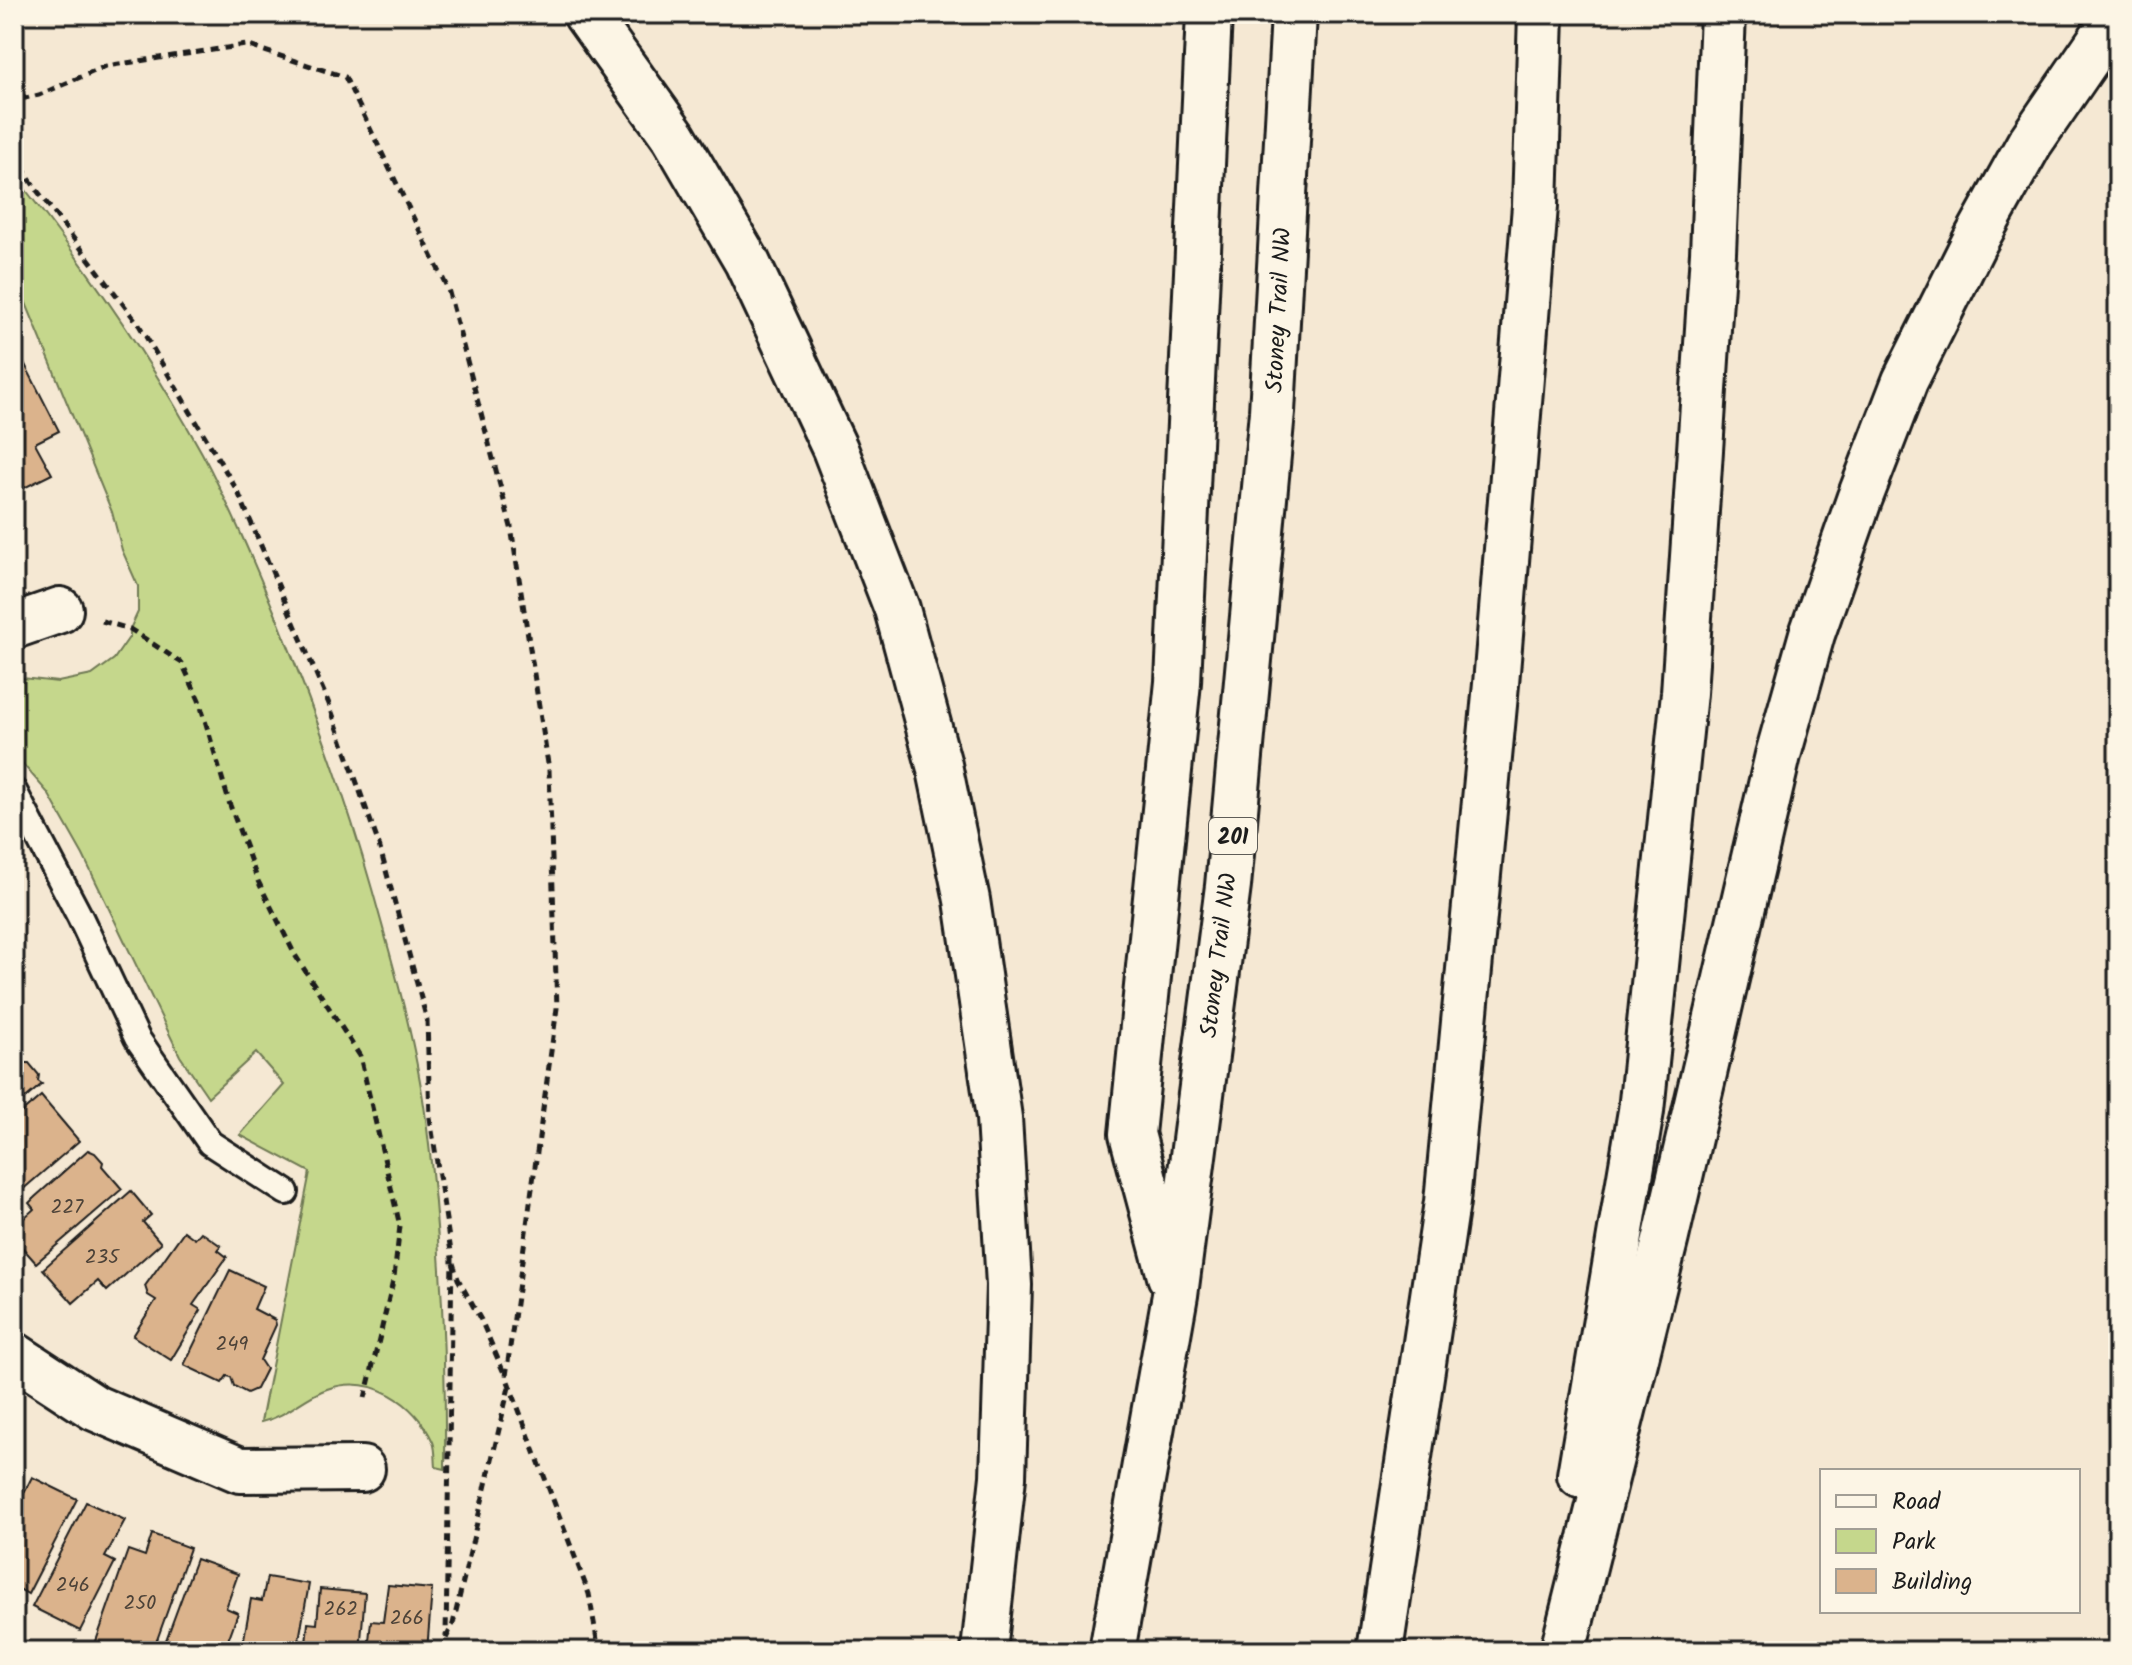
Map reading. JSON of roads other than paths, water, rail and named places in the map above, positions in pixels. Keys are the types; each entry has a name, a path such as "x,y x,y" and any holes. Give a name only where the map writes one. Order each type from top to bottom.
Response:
{"main road":[{"path":"586,14 681,150 747,262 835,449 897,609 939,765 967,900 999,1118 1009,1285 1003,1477 984,1651"},
{"path":"1175,1295 1132,1134 1178,682 1209,14"},
{"name":"Stoney Trail NW","path":"1112,1651 1175,1295 1229,870 1272,412 1294,14"},
{"path":"1380,1651 1447,1202 1496,684 1535,206 1541,14"},
{"path":"1551,1651 1641,1111 1684,693 1713,253 1723,14"},
{"path":"1563,1651 1666,1237 1774,770 1812,634 1905,381 1974,243 2029,144 2118,14"},
{"path":"14,626 60,610"},
{"path":"14,1355 95,1408 240,1470 362,1469"}],"lane":[{"path":"14,791 80,917 137,1038 210,1143 286,1192"}]}
